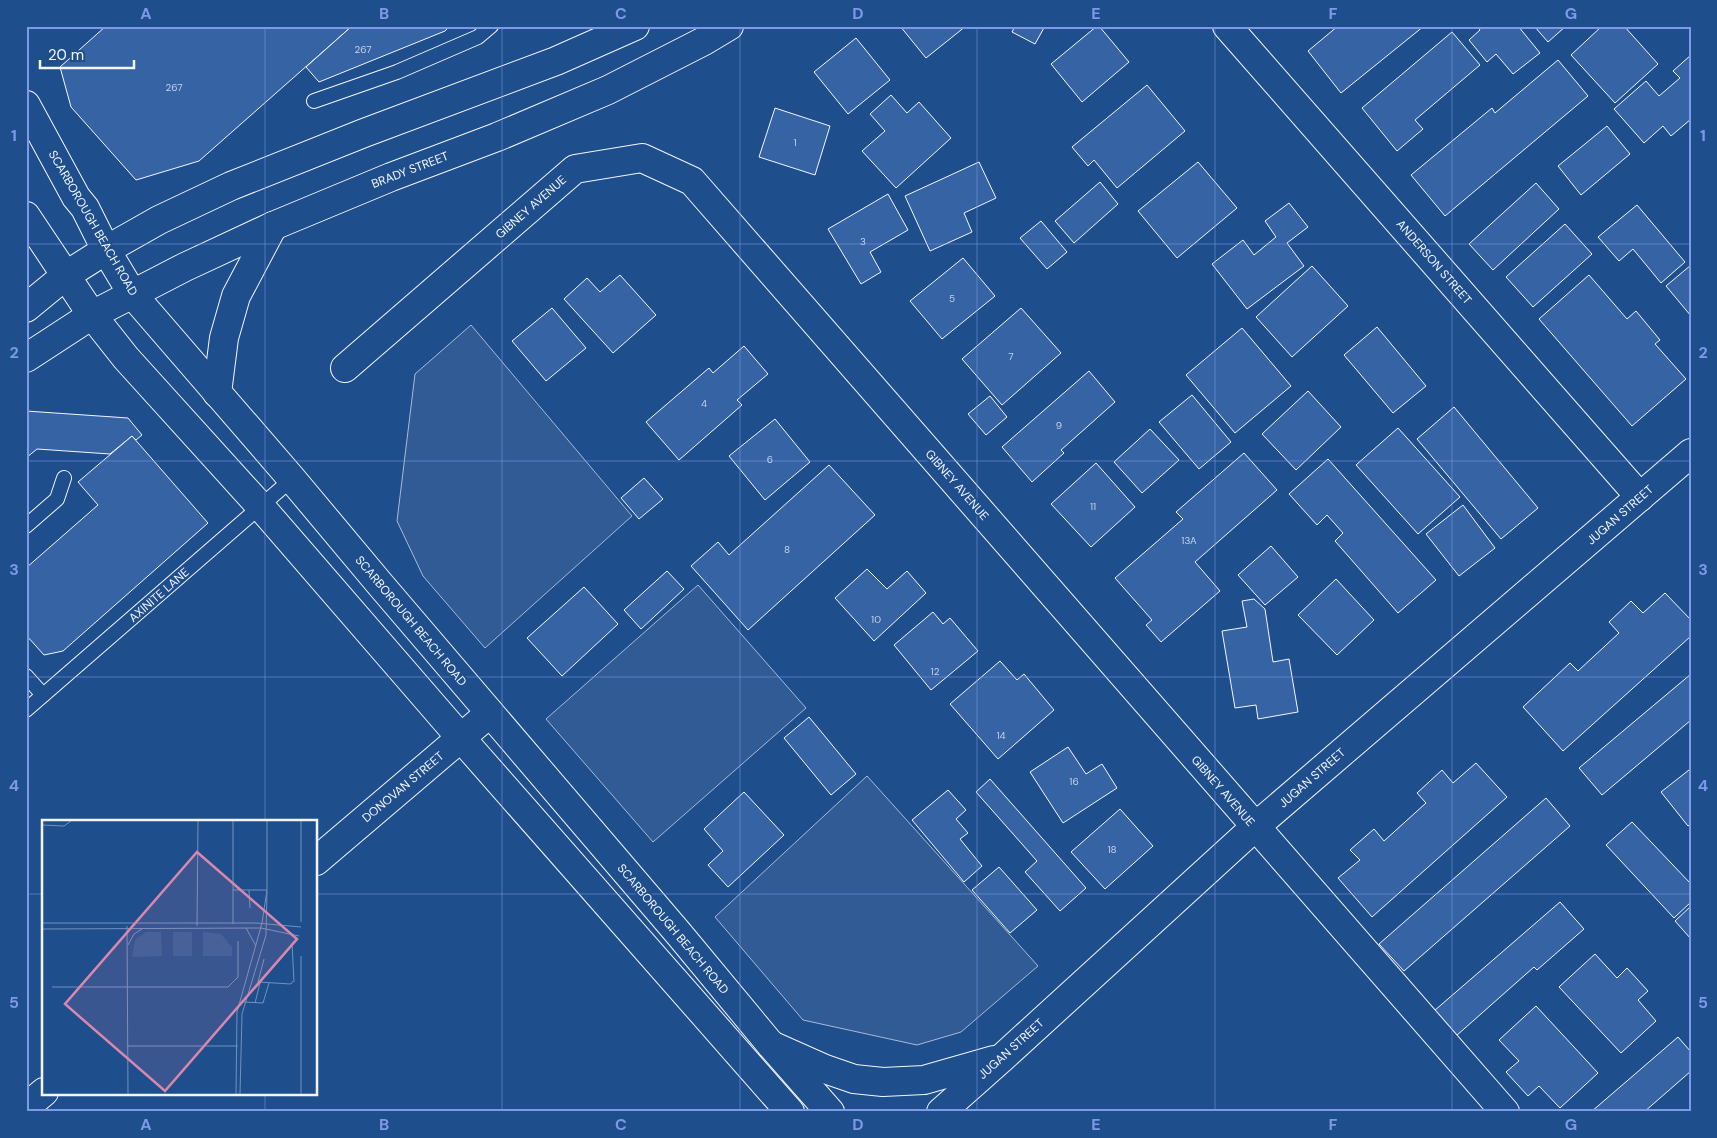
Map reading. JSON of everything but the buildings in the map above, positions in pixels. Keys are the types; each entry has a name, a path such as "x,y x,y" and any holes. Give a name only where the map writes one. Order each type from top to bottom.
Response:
{"main road":[{"path":"26,308 65,276 106,250 158,220 231,186 364,132 556,61 635,26"},
{"name":"BRADY STREET","path":"26,358 92,315 185,267 273,226 391,176 497,137 608,90 704,41 729,26"},
{"name":"ANDERSON STREET","path":"1227,26 1640,497"},
{"name":"SCARBOROUGH BEACH ROAD","path":"26,105 76,197 85,208 106,250 133,295 830,1112"},
{"name":"GIBNEY AVENUE","path":"345,368 576,169 642,158 692,181 1505,1112"},
{"path":"26,216 92,315 131,364 261,507 790,1112"},
{"path":"217,393 224,338 236,296 273,226"},
{"name":"JUGAN STREET","path":"941,1112 1255,827 1691,453"},
{"name":"DONOVAN STREET","path":"318,859 490,713"},
{"path":"771,1045 825,1069 854,1079 883,1082 924,1080 1003,1057"},
{"path":"26,1107 42,1094"}],"lane":[{"path":"314,100 397,72 478,37 491,26"},
{"path":"26,526 57,498 64,478"},
{"name":"AXINITE LANE","path":"26,710 292,480"},
{"path":"26,676 44,695"}],"shaded area":[{"path":"471,325 632,516 485,648 423,576 397,521 415,374"},
{"path":"698,585 806,708 653,842 546,719"},
{"path":"867,776 1038,966 961,1032 917,1045 803,1020 715,917"}]}
